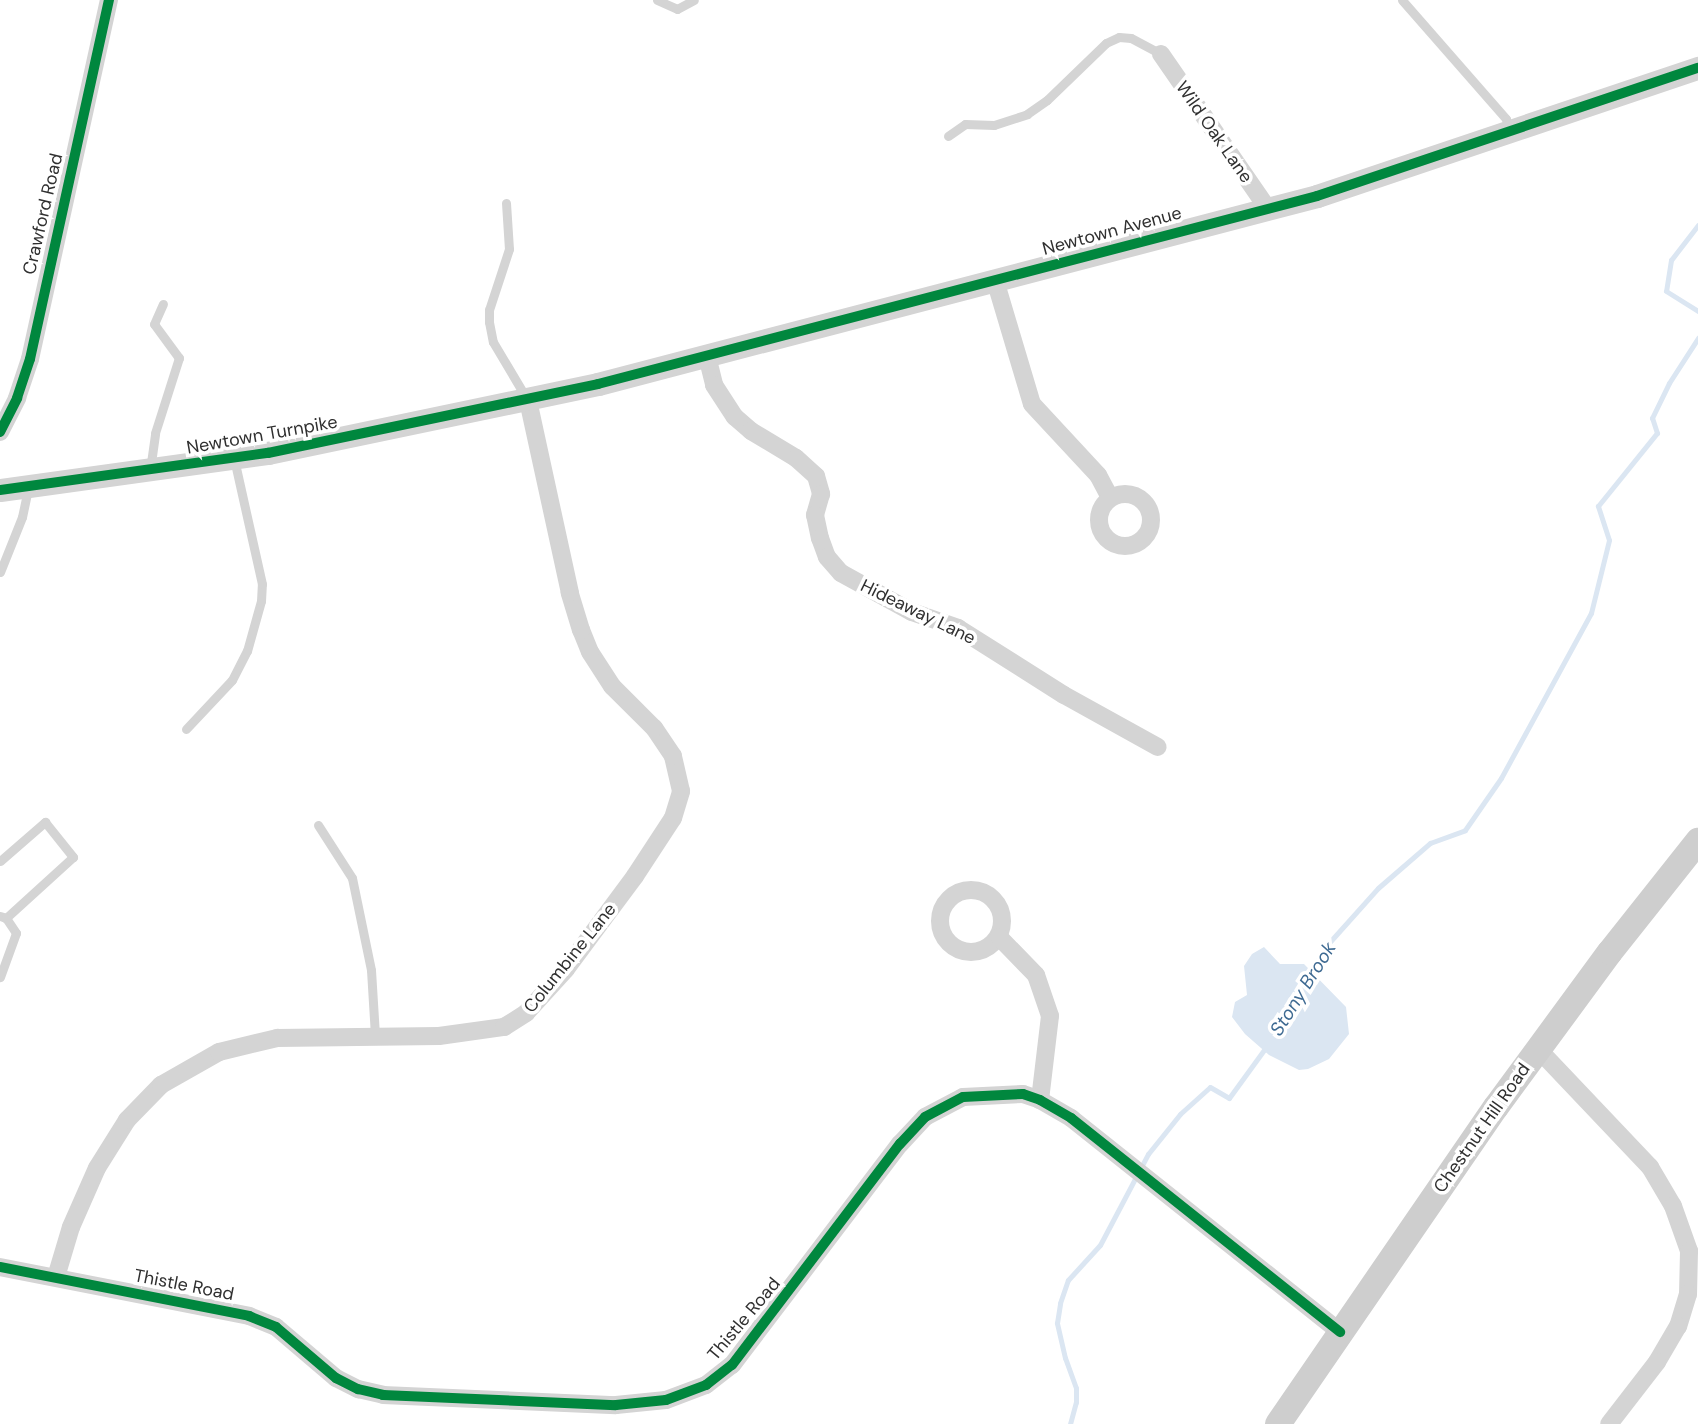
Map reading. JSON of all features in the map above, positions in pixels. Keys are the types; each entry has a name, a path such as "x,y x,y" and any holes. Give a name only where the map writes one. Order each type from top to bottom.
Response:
{"main road":[{"name":"Chestnut Hill Road","path":"1278,1424 1538,1049 1698,841"}],"street":[{"name":"Crawford Road","path":"0,432 17,398 30,359 109,0"},
{"name":"Wild Oak Lane","path":"1161,54 1268,209"},
{"name":"Newtown Avenue","path":"528,401 1364,182 1698,68"},
{"path":"995,280 1032,404 1098,475 1110,498"},
{"name":"Hideaway Lane","path":"707,356 714,385 735,417 751,431 796,458 816,476 821,494 816,515 820,538 827,557 841,573 912,612 958,628 1064,695 1158,747"},
{"name":"Newtown Turnpike","path":"0,490 234,459 528,401"},
{"name":"Columbine Lane","path":"56,1277 71,1227 97,1168 127,1120 161,1085 219,1052 277,1038 468,1035 490,1032 518,1020 566,969 635,876 678,805 680,779 666,742 612,686 590,652 581,630 570,593 528,401"},
{"path":"999,937 1036,975 1050,1016 1040,1100"},
{"path":"1538,1049 1650,1167 1673,1206 1689,1251 1688,1293 1678,1326 1657,1362 1609,1424"},
{"name":"Thistle Road","path":"0,1267 249,1316 276,1327 336,1378 358,1389 383,1395 616,1405 666,1400 706,1385 732,1365 900,1144 925,1117 950,1103 977,1094 1023,1094 1040,1100 1070,1118 1340,1332"}],"lane":[{"path":"657,0 677,9 694,0"},
{"path":"1402,0 1506,119 1511,131"},
{"path":"948,136 965,124 994,125 1027,114 1047,100 1106,43 1119,37 1131,38 1161,54"},
{"path":"506,203 509,249 489,310 489,323 493,342 528,401"},
{"path":"150,471 155,433 179,358 154,324 163,304"},
{"path":"186,729 232,680 247,651 261,601 262,584 234,459"},
{"path":"0,572 22,517 29,486"},
{"path":"0,861 44,822 73,857 3,917 16,933 0,978"},
{"path":"318,825 352,878 371,970 375,1036"}],"water":[{"path":"1264,947 1280,964 1304,964 1346,1007 1349,1034 1329,1059 1308,1069 1299,1070 1269,1055 1245,1034 1232,1017 1235,1002 1247,995 1244,966 1252,954"}],"waterway":[{"name":"Stony Brook","path":"1698,225 1671,260 1666,291 1698,311"},
{"name":"Stony Brook","path":"1308,975 1327,945 1378,888 1430,843 1465,830 1501,778 1591,613 1609,540 1598,506 1657,433 1652,418 1669,383 1698,338"},
{"name":"Stony Brook","path":"1070,1424 1076,1402 1076,1388 1065,1358 1057,1323 1068,1280 1100,1245 1148,1154 1180,1114 1210,1087 1229,1098 1266,1047"}],"cycle path":[{"path":"0,432 17,398 30,359 109,0"},
{"path":"0,490 268,453 598,384 1317,196 1698,68"},
{"path":"0,1267 249,1316 276,1327 336,1378 358,1389 383,1395 616,1405 666,1400 706,1385 732,1365 900,1144 925,1117 963,1097 1023,1094 1040,1100 1071,1118 1340,1332"}]}
